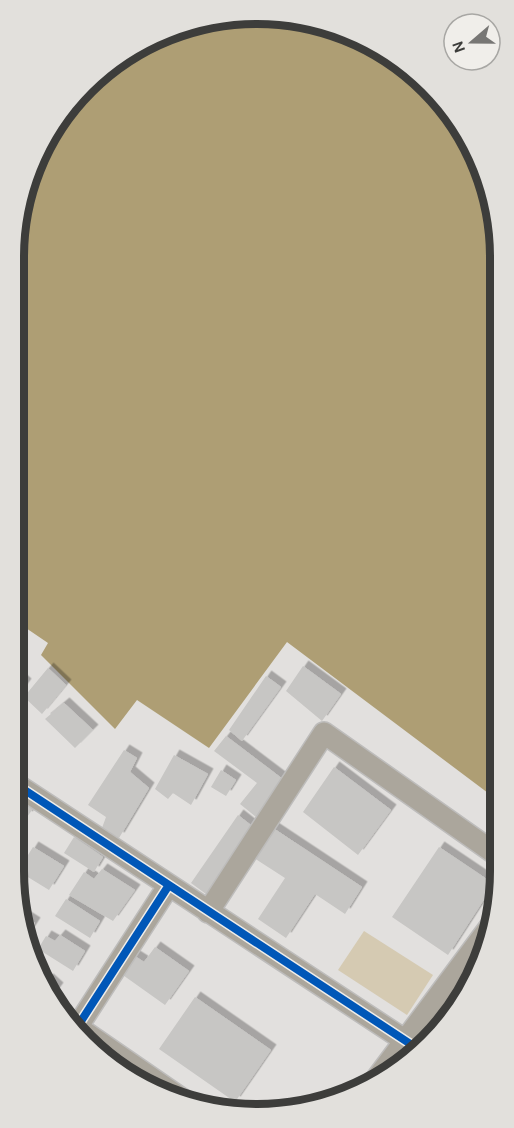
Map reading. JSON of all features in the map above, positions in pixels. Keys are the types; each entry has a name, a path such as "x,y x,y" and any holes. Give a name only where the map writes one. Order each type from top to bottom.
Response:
{"street":[{"path":"208,912 324,733 490,850"},
{"path":"24,790 411,1045 479,942"},
{"path":"80,1023 169,885"},
{"path":"108,1050 149,1078"}],"shaded area":[{"path":"242,24 272,24 302,28 332,36 374,55 411,82 442,115 466,154 478,182 486,212 490,242 490,794 287,642 209,748 137,700 115,729 41,655 48,643 24,627 24,242 28,212 36,182 55,140 82,103 115,72 154,48 182,36 212,28"},
{"path":"364,931 433,975 407,1015 338,970"}],"building":[{"path":"303,666 341,694 322,721 286,691"},
{"path":"48,668 66,685 42,714 24,697"},
{"path":"266,676 281,687 242,741 229,730"},
{"path":"64,703 93,730 75,748 45,719"},
{"path":"226,736 284,780 256,817 240,804 257,783 214,751"},
{"path":"124,750 137,758 130,772 149,788 119,838 102,828 106,817 88,805"},
{"path":"174,755 208,774 191,805 173,793 168,799 155,789"},
{"path":"334,767 391,810 358,855 303,812"},
{"path":"221,770 236,780 226,796 211,787"},
{"path":"24,799 35,806 27,817 24,815"},
{"path":"238,815 252,826 206,894 191,883"},
{"path":"273,828 362,887 345,914 315,894 286,938 258,919 285,878 254,858"},
{"path":"74,837 103,857 94,872 64,853"},
{"path":"33,847 64,866 49,890 24,875 24,861"},
{"path":"439,847 490,881 489,891 448,955 392,917"},
{"path":"102,869 135,890 113,921 69,895 84,872 94,879"},
{"path":"66,899 100,921 90,938 55,916"},
{"path":"29,919 35,923 31,929"},
{"path":"60,935 85,951 73,971 38,949 46,936 55,941"},
{"path":"155,947 189,971 165,1005 120,973 133,955 144,962"},
{"path":"195,997 271,1050 235,1102 159,1049"}],"cycle path":[{"path":"24,790 412,1045"},
{"path":"80,1023 169,885"}]}
